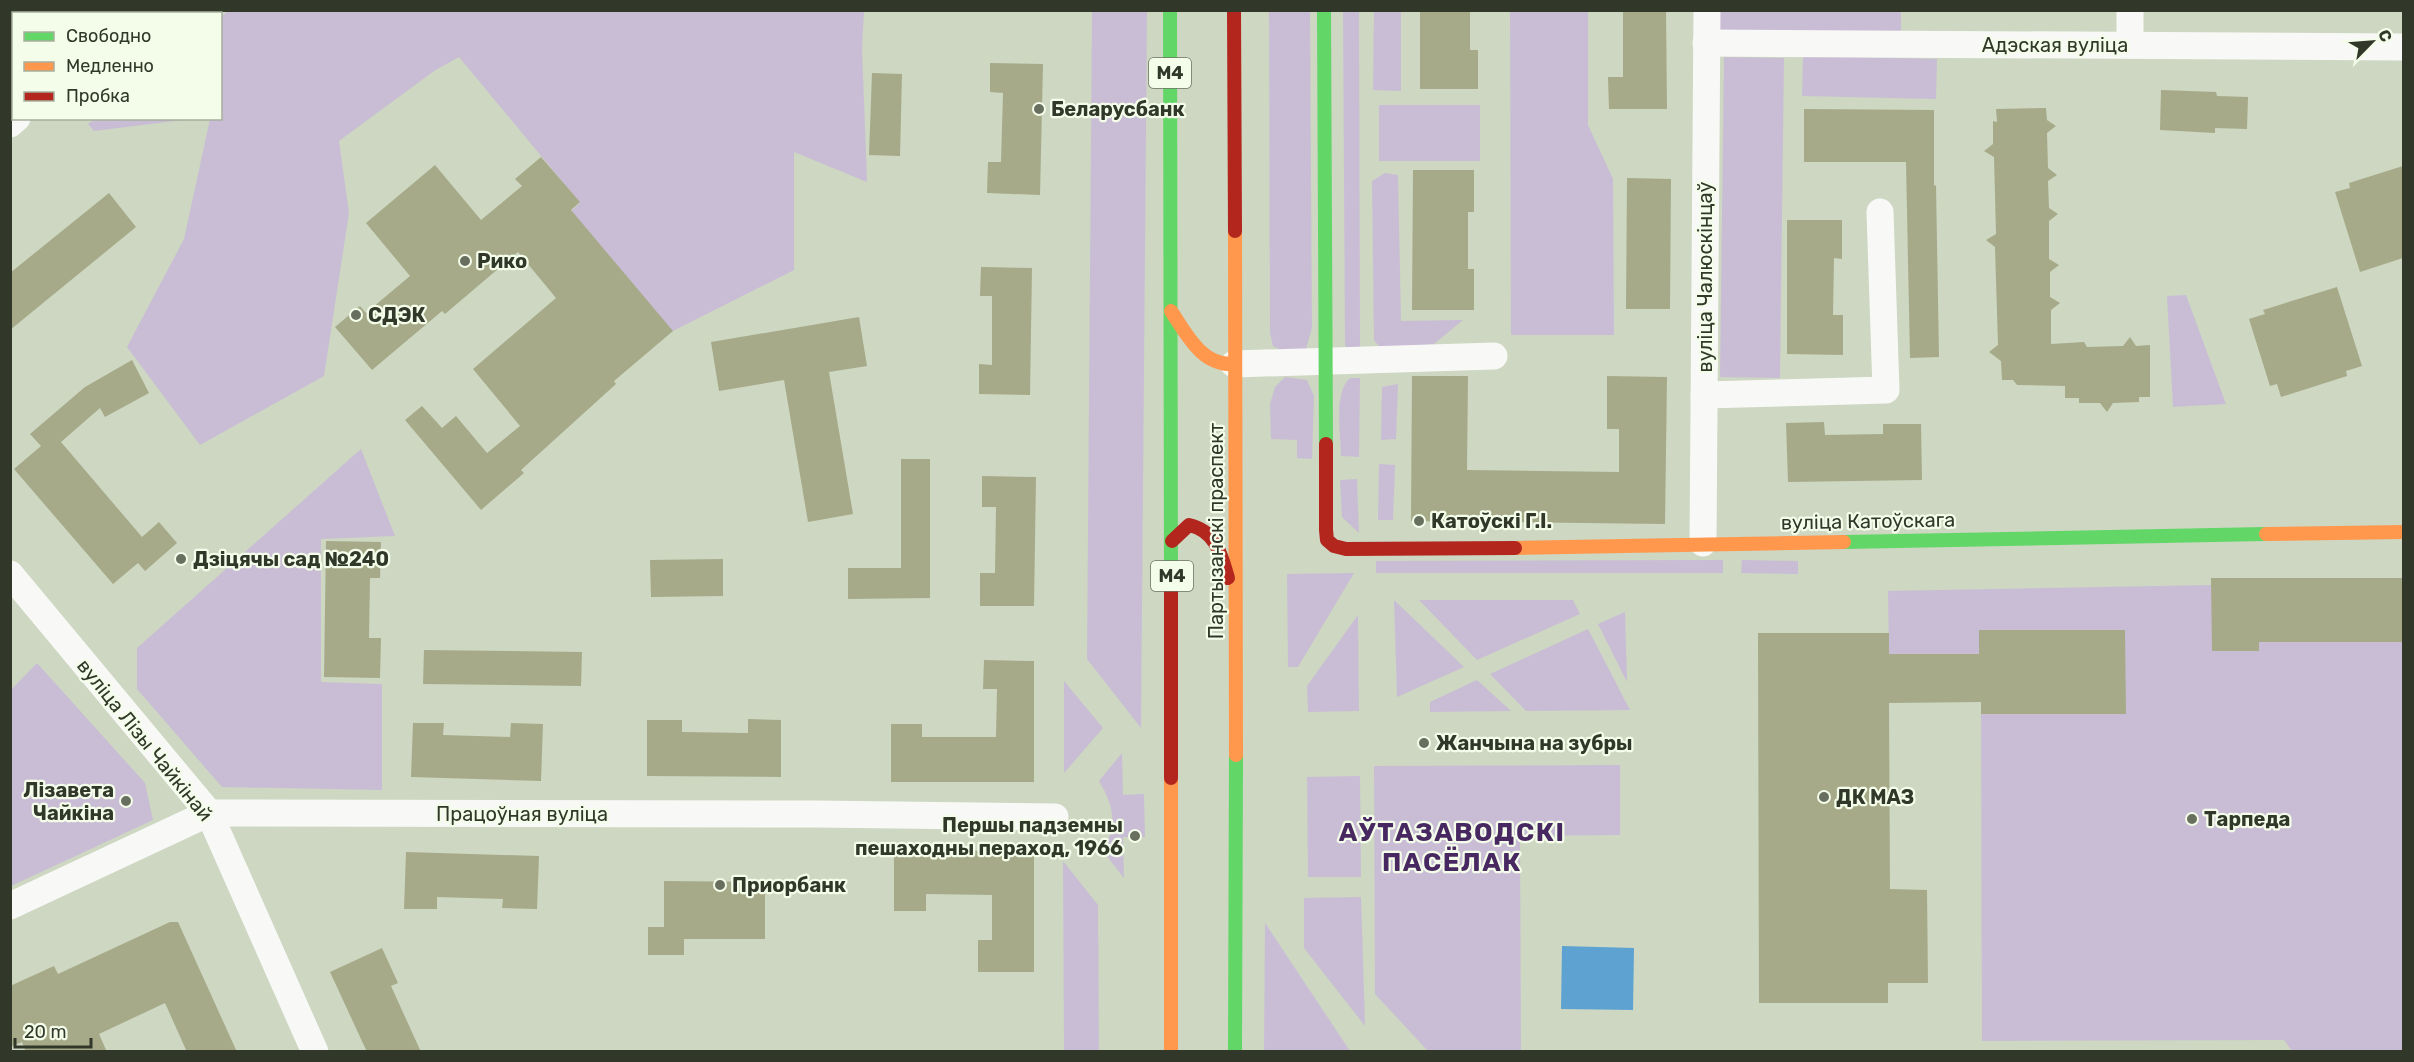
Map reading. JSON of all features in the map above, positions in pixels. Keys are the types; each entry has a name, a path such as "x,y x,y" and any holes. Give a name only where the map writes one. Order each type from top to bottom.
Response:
{"main road":[{"name":"М4","path":"1170,10 1171,1052"},
{"name":"Партызанскі праспект","path":"1234,10 1236,606 1234,1052"},
{"path":"1324,10 1326,362"},
{"path":"1171,311 1191,341 1208,357 1219,364 1234,364"},
{"name":"вуліца Катоўскага","path":"1326,362 1326,530 1328,540 1334,546 1346,549 1460,549 2403,532"},
{"path":"1172,541 1189,525 1201,526 1212,535 1218,546 1236,606"},
{"path":"1171,1006 1186,1044"}],"street":[{"name":"вуліца Чалюскінцаў","path":"1703,543 1707,10"},
{"path":"2130,10 2130,45"},
{"name":"Адэская вуліца","path":"1706,43 2403,47"},
{"path":"1704,395 1886,390 1881,212"},
{"path":"1234,364 1494,356"},
{"name":"вуліца Лізы Чайкінай","path":"10,574 209,813 315,1052"},
{"name":"Працоўная вуліца","path":"10,906 209,813 816,814 1055,817"}],"shaded area":[{"path":"11,10 96,10 95,12 12,12 12,64"},
{"path":"228,11 864,11 862,48 867,182 794,152 794,270 671,332 571,211 580,203 459,57 434,71 339,141 349,213 324,376 200,445 127,347 184,239 210,120 222,120 222,16"},
{"path":"1092,11 1147,11 1141,728 1087,659"},
{"path":"1269,11 1310,11 1312,328 1306,349 1287,353 1273,346 1270,333"},
{"path":"1343,11 1359,11 1360,350 1351,351 1345,346"},
{"path":"1374,11 1401,11 1401,91 1373,90"},
{"path":"1510,11 1588,11 1588,125 1613,179 1614,335 1511,335"},
{"path":"1717,11 1901,11 1901,33 1717,31"},
{"path":"1803,56 1937,59 1936,99 1802,96"},
{"path":"1724,57 1784,58 1780,378 1720,377"},
{"path":"1379,105 1480,105 1480,161 1379,161"},
{"path":"94,120 183,120 94,131 88,124"},
{"path":"1385,173 1398,175 1401,321 1463,320 1434,344 1382,350 1374,340 1372,181"},
{"path":"2186,295 2226,404 2173,407 2167,296"},
{"path":"1285,377 1307,380 1314,396 1312,459 1297,458 1297,440 1271,439 1270,404 1275,387"},
{"path":"1350,378 1360,378 1359,457 1341,456 1339,426 1341,393"},
{"path":"1398,384 1396,439 1381,440 1382,387"},
{"path":"361,449 395,536 321,539 321,682 382,684 382,790 222,787 137,689 137,648"},
{"path":"1379,464 1395,465 1393,520 1378,520"},
{"path":"1357,479 1359,533 1342,517 1340,480"},
{"path":"1723,560 1723,573 1376,573 1376,561"},
{"path":"1742,560 1798,561 1798,574 1741,573"},
{"path":"1354,573 1298,667 1288,667 1287,574"},
{"name":"Тарпеда","path":"2211,578 2403,578 2403,1051 2292,1051 2284,1040 1982,1041 1981,714 2125,714 2125,631 1979,654 1889,654 1888,591 2211,585"},
{"path":"1394,600 1464,667 1397,697"},
{"path":"1419,600 1573,600 1580,614 1477,660"},
{"path":"1625,612 1627,682 1598,624"},
{"path":"1358,615 1359,711 1308,712 1307,686"},
{"path":"1588,629 1630,710 1526,711 1490,674"},
{"path":"37,663 145,783 153,820 11,886 11,690"},
{"path":"1477,680 1511,711 1430,712 1430,702"},
{"path":"1064,681 1103,728 1064,773"},
{"path":"1122,753 1123,795 1144,794 1145,837 1123,837 1124,878 1102,850 1111,833 1112,816 1108,798 1099,781"},
{"path":"1620,765 1620,835 1520,836 1521,1051 1428,1051 1375,994 1374,766"},
{"path":"1360,776 1361,877 1308,877 1307,777"},
{"path":"1063,861 1098,905 1099,1051 1064,1051"},
{"path":"1361,897 1365,1026 1304,948 1304,898"},
{"path":"1265,923 1350,1051 1264,1051"}],"water":[{"path":"1562,946 1634,948 1633,1010 1561,1009"}],"building":[{"path":"1420,10 1470,10 1470,50 1478,50 1478,89 1420,89"},
{"path":"1623,10 1666,10 1667,109 1609,109 1608,77 1623,77"},
{"path":"990,63 1043,64 1040,195 987,193 988,162 1001,162 1003,93 990,92"},
{"path":"872,73 902,74 900,156 869,155"},
{"path":"2161,90 2216,92 2217,96 2248,97 2247,129 2215,128 2215,133 2160,130"},
{"path":"2046,108 2047,120 2056,126 2047,133 2048,168 2057,175 2048,181 2049,208 2058,214 2049,221 2049,259 2059,265 2050,272 2050,297 2060,303 2051,310 2051,344 2084,342 2087,347 2123,346 2130,337 2136,346 2150,345 2150,397 2139,397 2139,402 2113,403 2107,412 2100,403 2079,403 2079,398 2065,398 2065,386 2017,385 2013,380 2002,380 2001,361 1989,352 1998,345 1995,247 1986,240 1996,234 1994,157 1984,151 1993,144 1993,121 1997,122 1996,109"},
{"path":"1804,109 1934,110 1939,357 1910,358 1906,162 1804,162"},
{"path":"541,157 580,202 571,210 673,331 614,381 616,384 521,470 524,473 481,510 405,420 422,406 442,428 456,416 487,453 520,426 473,369 556,298 518,252 445,314 442,311 372,370 335,327 360,306 366,313 410,276 366,223 435,165 481,220 522,186 515,179"},
{"path":"2403,166 2403,258 2360,272 2335,192 2350,188 2349,183"},
{"path":"1413,170 1474,170 1474,212 1468,212 1468,269 1474,269 1474,310 1412,310"},
{"path":"1627,178 1671,179 1670,309 1626,309"},
{"path":"109,193 136,227 10,330 10,273"},
{"path":"1787,220 1842,220 1842,259 1834,258 1833,315 1843,315 1843,355 1787,354"},
{"path":"981,267 1032,268 1030,395 979,394 979,364 992,365 992,296 980,296"},
{"path":"2337,287 2362,366 2346,371 2347,376 2281,397 2277,384 2270,386 2249,319 2265,314 2263,310"},
{"path":"859,317 867,366 829,372 853,514 808,522 784,380 719,391 711,342"},
{"path":"132,360 149,393 105,417 100,408 61,442 142,537 159,522 177,543 145,571 138,563 113,584 14,469 41,446 30,434 85,387"},
{"path":"1412,376 1468,376 1467,470 1619,472 1619,429 1607,429 1607,376 1667,377 1665,524 1411,521"},
{"path":"1824,422 1825,435 1883,434 1883,424 1921,424 1922,480 1788,482 1786,423"},
{"path":"901,459 930,459 930,598 848,599 848,568 901,568"},
{"path":"982,476 1036,477 1034,606 980,606 980,573 995,573 996,507 982,507"},
{"path":"326,541 381,542 380,578 370,578 369,638 381,638 380,678 324,677"},
{"path":"723,559 723,596 651,597 650,560"},
{"path":"2211,578 2403,578 2403,642 2259,642 2259,651 2212,651"},
{"name":"ДК МАЗ","path":"1979,630 2125,630 2126,714 1981,714 1981,702 1889,703 1890,889 1927,890 1928,983 1888,983 1888,1003 1759,1003 1758,633 1889,633 1889,654 1979,654"},
{"path":"424,650 582,652 581,686 423,684"},
{"path":"984,660 1034,661 1034,782 891,782 891,724 922,724 922,737 996,737 997,689 983,689"},
{"path":"748,719 781,720 781,777 647,776 647,720 682,720 682,732 748,733"},
{"path":"413,723 444,723 443,735 510,737 511,723 543,724 541,781 411,777"},
{"path":"894,850 1034,851 1034,972 978,972 978,940 992,940 992,895 926,894 926,911 894,911"},
{"path":"406,852 539,856 537,909 502,908 503,899 437,897 437,909 404,909"},
{"path":"664,881 765,882 765,939 684,939 684,955 648,955 648,927 664,927"},
{"path":"170,922 178,922 237,1052 187,1052 165,1003 99,1034 107,1052 26,1052 22,1042 10,1047 10,986 54,966 58,974"},
{"path":"382,948 398,983 391,986 421,1052 367,1052 330,972"}],"traffic: fast":[{"path":"1170,10 1171,579"},
{"path":"1324,10 1326,444"},
{"path":"1844,542 2266,534"},
{"path":"1235,1052 1236,755"}],"traffic: slow":[{"path":"1235,231 1236,755"},
{"path":"1171,311 1196,347 1204,354 1213,360 1234,364"},
{"path":"2266,534 2404,532"},
{"path":"1515,548 1844,542"},
{"path":"1171,778 1171,1052"}],"traffic: jam":[{"path":"1234,10 1235,231"},
{"path":"1326,444 1326,530 1327,540 1334,546 1346,549 1515,548"},
{"path":"1172,541 1189,525 1206,532 1216,545 1228,578"},
{"path":"1171,579 1171,778"}],"place":[{"name":"Беларусбанк","path":"1039,109"},
{"name":"Рико","path":"465,261"},
{"name":"СДЭК","path":"356,315"},
{"name":"Катоўскі Г.І.","path":"1419,521"},
{"name":"Дзіцячы сад №240","path":"181,559"},
{"name":"Жанчына на зубры","path":"1424,743"},
{"name":"ДК МАЗ","path":"1824,797"},
{"name":"Лізавета Чайкіна","path":"126,801"},
{"name":"Тарпеда","path":"2192,819"},
{"name":"Першы падземны пешаходны пераход, 1966","path":"1135,836"},
{"name":"Приорбанк","path":"720,885"}],"district":[{"name":"АЎТАЗАВОДСКІ ПАСЁЛАК","path":"1452,847"}]}
